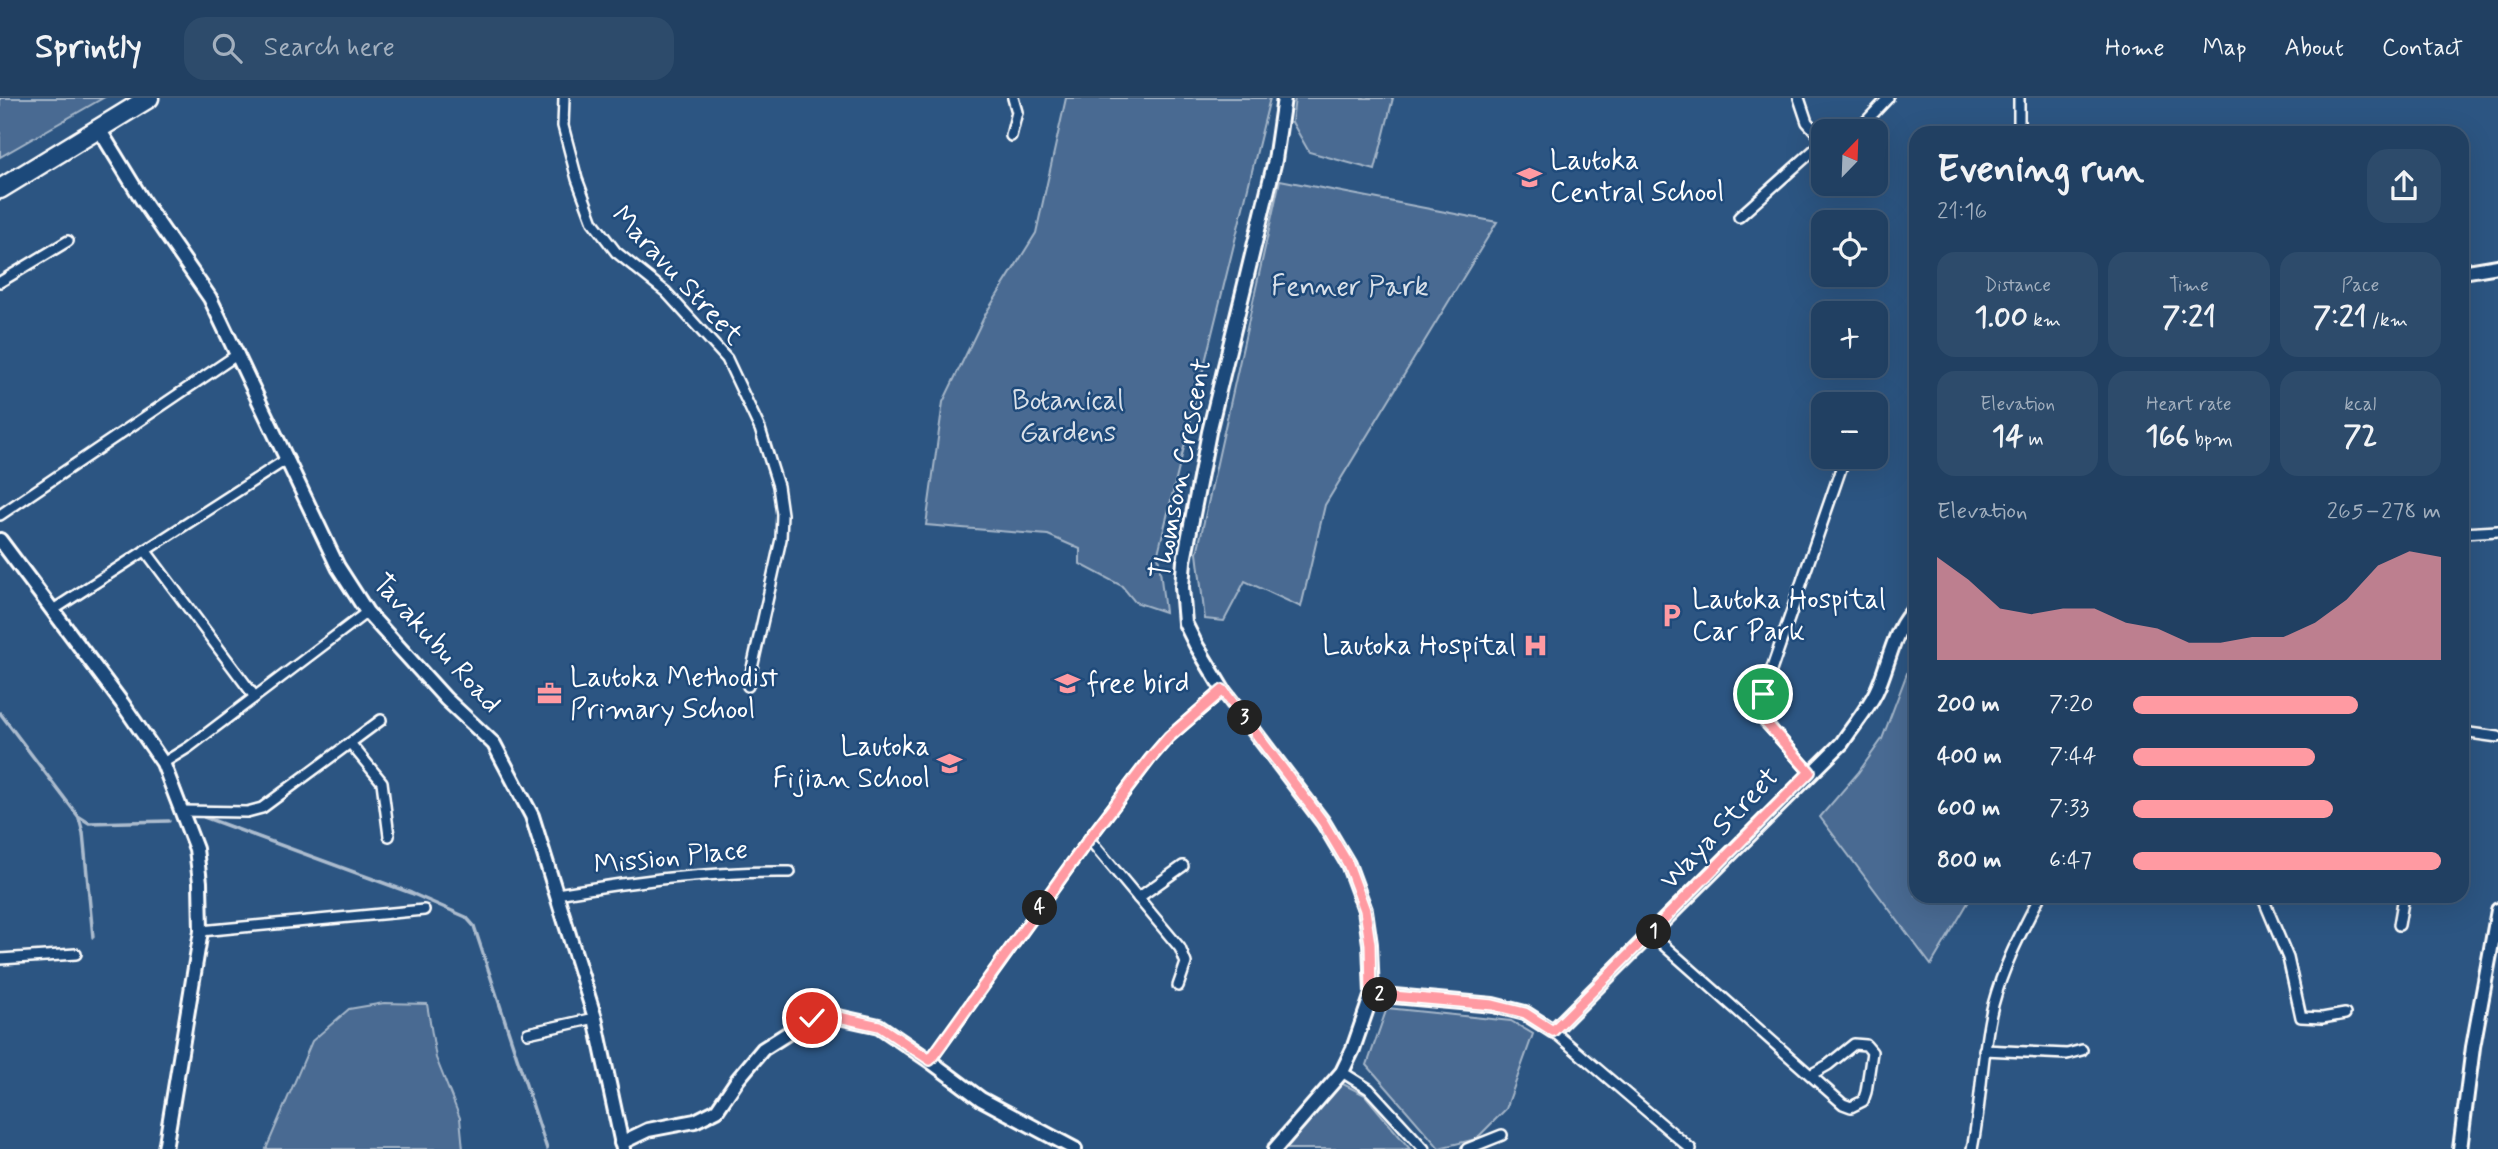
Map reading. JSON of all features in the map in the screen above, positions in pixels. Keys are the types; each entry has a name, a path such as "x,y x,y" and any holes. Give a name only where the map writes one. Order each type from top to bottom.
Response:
{"highway":[{"path":"0,189 149,98"}],"main road":[{"name":"Thomson Crescent","path":"1275,1149 1342,1072 1371,994 1370,944 1365,910 1348,864 1323,822 1223,690 1185,624 1182,587 1184,561 1209,432 1275,160 1284,98"},
{"name":"Tavakubu Road","path":"99,129 143,201 210,298 338,566 367,612 446,699 494,744 532,816 595,1018 622,1146"},
{"path":"2469,271 2498,266"},
{"path":"2469,271 2498,273"},
{"path":"0,540 163,763 196,849 201,931 165,1149"},
{"name":"Waya Street","path":"1553,1031 1842,743 1875,694 1909,614"},
{"path":"2460,1149 2475,1033 2498,910"},
{"path":"1371,994 1493,1005 1525,1013 1553,1031"},
{"path":"622,1146 648,1130 695,1121 717,1110 763,1049 812,1018 834,1016 879,1026 981,1099 1075,1149"}],"street":[{"name":"Maravu Street","path":"564,98 563,125 593,222 616,252 666,292 727,359 760,429 778,486 782,514 781,539 748,685"},
{"path":"1011,136 1017,112 1013,98"},
{"path":"1799,98 1811,126"},
{"path":"1868,119 1888,98"},
{"path":"2019,98 2019,126"},
{"path":"1739,217 1811,153"},
{"path":"0,282 68,241"},
{"path":"0,515 237,354"},
{"path":"53,610 287,459"},
{"path":"1810,772 1760,716 1763,694 1841,469"},
{"path":"2469,533 2498,531"},
{"path":"145,551 255,696"},
{"path":"163,763 189,747 367,612"},
{"path":"930,1060 1089,839 1169,737 1223,690"},
{"path":"182,811 247,812 262,808 381,720"},
{"path":"2469,733 2498,737"},
{"path":"350,743 382,782 389,836"},
{"path":"1089,839 1185,956 1185,971 1178,986"},
{"path":"1138,898 1183,866"},
{"name":"Mission Place","path":"557,894 651,878 734,871 790,872"},
{"path":"1974,1149 1984,1050 1993,1006 2007,960 2036,903"},
{"path":"2265,903 2288,958 2301,1017 2322,1018 2345,1014"},
{"path":"2399,925 2403,903"},
{"path":"201,931 424,910"},
{"path":"1651,934 1843,1104 1851,1107 1863,1101 1867,1092 1872,1052 1866,1045 1854,1044 1812,1074"},
{"path":"0,959 76,954"},
{"path":"528,1033 595,1018"},
{"path":"1553,1031 1691,1149"},
{"path":"1984,1050 2067,1054 2082,1050"},
{"path":"1342,1072 1369,1089 1424,1149"},
{"path":"1467,1149 1502,1135"}],"green space":[{"path":"0,98 103,98 0,157"},
{"name":"Botanical Gardens","path":"1066,98 1270,98 1158,553 1165,612 1135,602 1122,586 1080,564 1080,549 1048,535 926,525 943,402 986,313 1036,233"},
{"path":"1295,98 1393,98 1375,170 1309,152 1292,122"},
{"name":"Fenner Park","path":"1280,180 1497,222 1325,505 1301,607 1245,581 1224,621 1205,619 1197,553"},
{"path":"1909,668 1909,903 1968,903 1931,965 1820,817 1858,773 1882,739"},
{"path":"384,1003 427,1004 436,1058 460,1118 463,1149 266,1149 312,1041 349,1009"},
{"path":"1387,1008 1511,1021 1533,1034 1506,1109 1476,1139 1439,1148 1367,1065"},
{"path":"1335,1080 1365,1095 1410,1149 1272,1149 1268,1144"}],"waterway":[{"path":"0,713 78,816 89,823 169,821"},
{"path":"204,817 411,893 466,917 474,926 547,1149"},
{"path":"79,818 83,833 93,937"}],"place":[{"name":"Lautoka Central School","path":"1530,177"},
{"name":"Lautoka Hospital Car Park","path":"1672,616"},
{"name":"Lautoka Hospital","path":"1536,646"},
{"name":"free bird","path":"1067,684"},
{"name":"Lautoka Methodist Primary School","path":"550,694"},
{"name":"Lautoka Fijian School","path":"950,763"}],"route":[{"path":"812,1018 834,1016 879,1026 930,1060 1150,759 1169,737 1223,690 1323,822 1348,864 1365,910 1370,944 1371,994 1493,1005 1525,1013 1553,1031 1810,772 1760,716 1763,694"}]}
